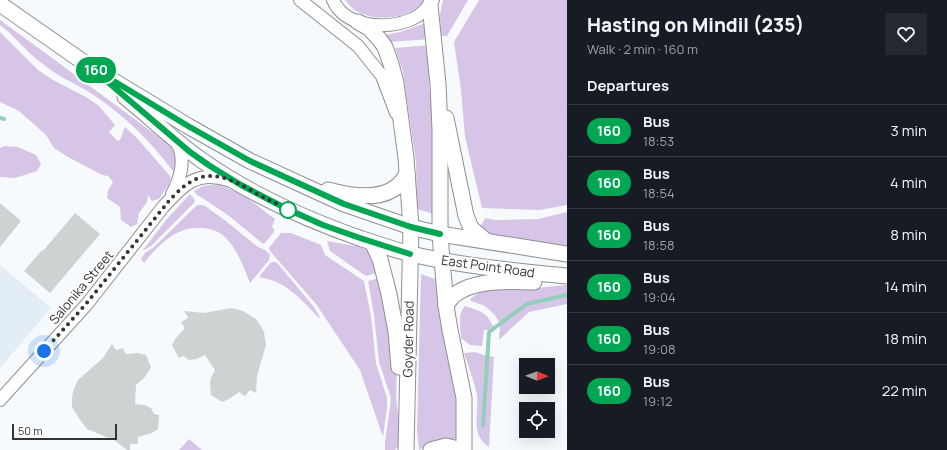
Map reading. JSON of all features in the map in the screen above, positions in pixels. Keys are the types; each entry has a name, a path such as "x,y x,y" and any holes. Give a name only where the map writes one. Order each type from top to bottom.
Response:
{"street":[{"path":"300,0 358,46 382,76 401,125"},
{"path":"327,0 358,22 366,25 382,25 405,22 421,13 431,2"},
{"path":"431,2 438,84 440,130 440,234 442,260 446,306 464,398 463,450 446,446 431,450"},
{"path":"0,4 89,66 188,126 250,161 274,172 341,193 367,196 393,190 402,182 407,173"},
{"name":"Goyder Road","path":"358,22 369,28 385,47 395,77 406,158 411,227 406,443"},
{"name":"East Point Road","path":"89,66 200,159 241,185 311,220 335,230 410,254 510,270 567,277"},
{"path":"438,84 442,97 466,216 471,228 486,241"},
{"name":"Salonika Street","path":"164,207 175,189 182,166 179,148 173,137"},
{"name":"East Point Road","path":"274,172 344,204 411,227 440,234 567,254"},
{"name":"Salonika Street","path":"0,400 86,304 164,207 183,187 199,178 213,176 241,185"},
{"path":"372,242 380,259 392,309 398,350 400,397 406,443"},
{"path":"446,306 448,302 458,293 475,285 499,282 547,281 567,277"}],"shaded area":[{"path":"345,0 425,0 416,8 405,14 384,18 362,14 353,9"},
{"path":"443,0 468,0 447,36 441,36 440,15"},
{"path":"479,0 567,0 567,205 540,210 482,208 465,137 461,90 454,42"},
{"path":"0,20 167,143 177,157 175,174 147,140 125,119 89,92 54,72 37,60 0,25"},
{"path":"426,23 430,39 391,42 385,35 400,32"},
{"path":"0,32 38,70 99,106 115,125 109,132 118,141 120,140 125,127 136,137 171,177 169,184 159,199 152,201 148,195 147,202 139,213 137,224 131,227 121,220 120,207 107,198 108,191 113,182 108,176 102,175 54,148 46,135 19,111 0,102"},
{"path":"431,45 429,83 435,138 433,214 417,209 416,163 403,72 395,48"},
{"path":"4,146 18,147 36,155 41,164 37,171 15,178 0,177 0,148"},
{"path":"217,184 242,195 275,219 272,227 274,232 264,244 229,216 197,195 194,191 203,186"},
{"path":"190,194 195,200 194,203 151,246 143,250 167,219"},
{"path":"198,205 205,206 270,255 269,260 250,283 231,244 222,234 210,229 193,228 180,231 168,238 144,263 141,259 145,253 153,248"},
{"path":"567,212 567,249 489,238 476,229 482,224 485,218 495,220 538,219"},
{"path":"281,233 291,233 321,245 325,255 364,281 371,316 376,363 387,398 383,437 360,370 316,304 270,251 269,248"},
{"path":"327,241 361,247 371,252 381,272 366,276 330,251"},
{"path":"276,262 279,265 314,307 320,317 319,318 299,298 285,287 277,282 259,277 270,263"},
{"path":"0,265 51,308 0,368"},
{"path":"421,274 440,281 458,376 460,440 447,439 419,450 417,431"},
{"path":"383,277 397,368 396,397 401,437 399,445 395,450 385,450 391,398 379,362 374,315 368,281"},
{"path":"567,285 567,304 529,312 499,340 500,324 495,315 485,306 471,301 470,299 483,290 493,288 536,288"},
{"path":"465,306 487,316 495,330 484,330 482,346 470,345 461,338 460,317"},
{"path":"475,352 494,357 489,447 483,442 477,430 477,395 464,353"},
{"path":"189,439 202,450 179,450"}],"building":[{"path":"0,203 21,221 0,247"},
{"path":"75,213 100,234 50,293 24,271"},
{"path":"232,308 243,311 256,319 264,332 266,345 257,376 256,393 250,390 245,396 239,392 222,402 211,395 210,383 215,370 205,355 189,360 183,356 179,358 172,345 175,339 185,328 181,322 188,318 184,311 204,313"},
{"path":"112,344 116,350 123,348 126,354 138,353 146,355 151,367 145,377 136,385 135,404 145,405 151,408 154,414 159,415 158,429 152,433 138,437 138,444 130,444 130,450 127,450 114,440 87,429 72,407 73,391 78,380 103,358"}],"waterway":[{"path":"0,118 4,119"},
{"path":"483,425 489,332 527,304 567,295"}],"bus line":[{"name":"160","path":"410,254 335,230 287,209 241,185 190,152 89,66 188,126 250,161 344,204 411,227 440,234"}],"route":[{"path":"44,351 86,304 173,196 188,183 206,176 227,179 288,210"}]}
